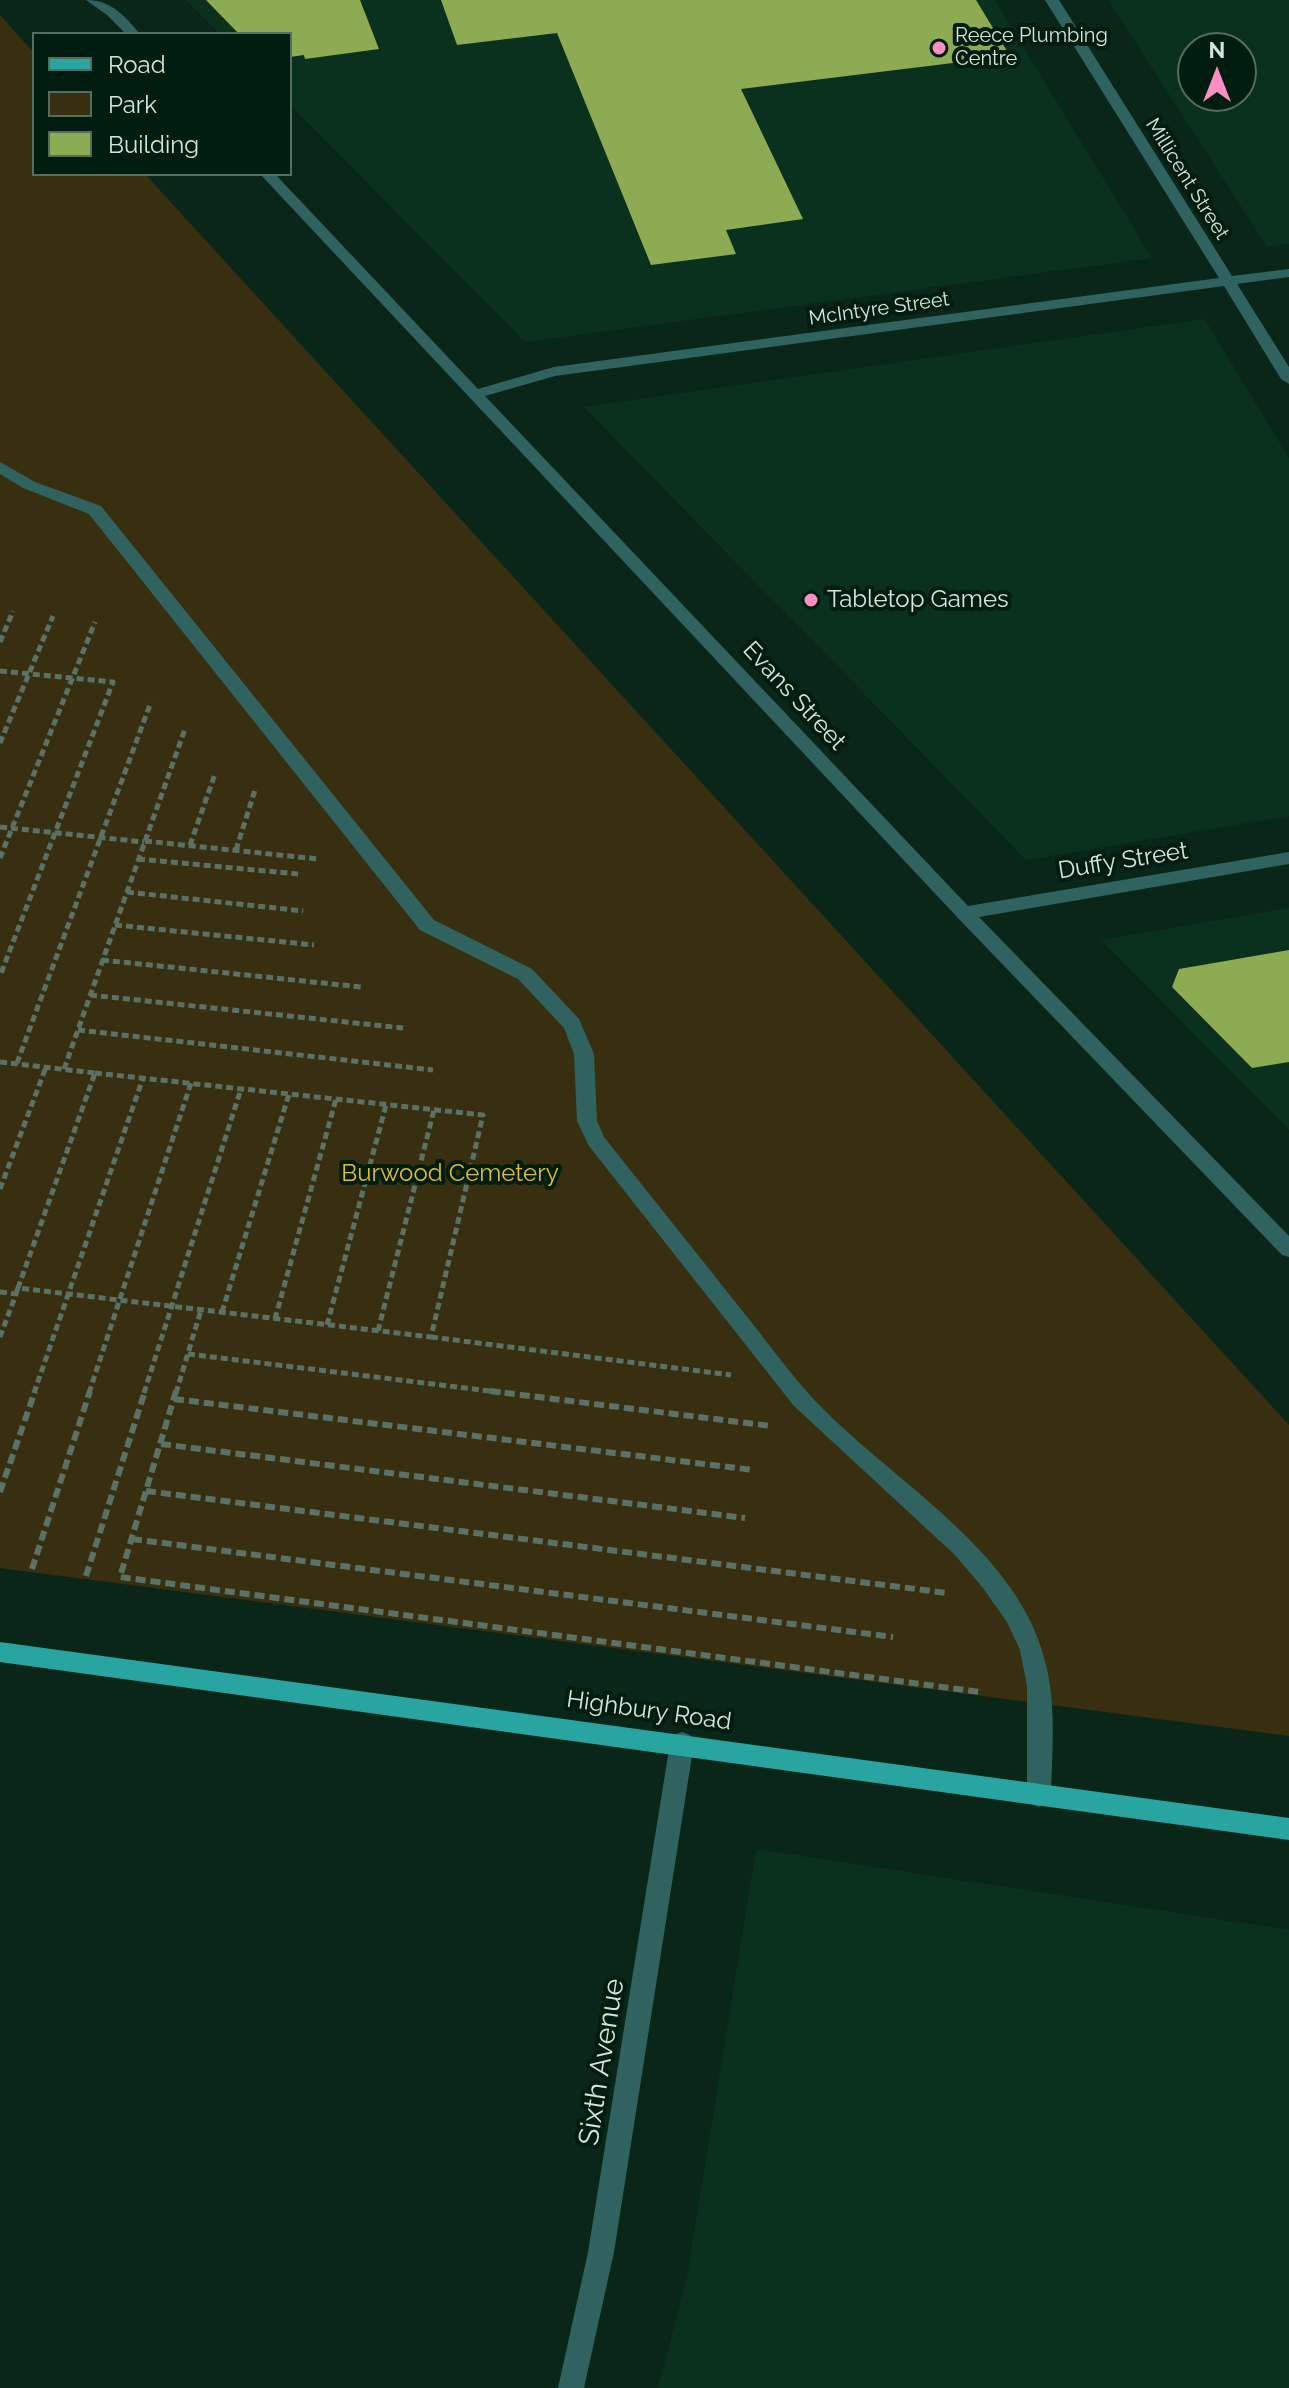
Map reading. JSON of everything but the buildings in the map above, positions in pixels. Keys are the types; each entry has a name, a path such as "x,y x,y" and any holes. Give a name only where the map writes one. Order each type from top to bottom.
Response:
{"main road":[{"name":"Highbury Road","path":"0,1652 682,1743 1289,1829"}],"street":[{"path":"93,0 109,6 131,32"},
{"name":"Millicent Street","path":"1052,0 1289,379"},
{"name":"Evans Street","path":"269,176 964,913 1289,1249"},
{"name":"McIntyre Street","path":"477,394 554,372 1289,273"},
{"path":"0,467 29,485 95,510 427,925 525,974 542,989 580,1037 584,1054 587,1121 596,1141 784,1379 831,1433 957,1544 1004,1600 1031,1650 1038,1680 1039,1796"},
{"name":"Duffy Street","path":"964,913 1289,858"},
{"name":"Sixth Avenue","path":"571,2388 601,2252 682,1743"}],"path":[{"path":"0,642 13,611"},
{"path":"0,743 53,616"},
{"path":"0,858 95,622"},
{"path":"0,671 113,682 0,976"},
{"path":"17,1063 151,702"},
{"path":"64,1069 185,729"},
{"path":"190,845 215,774"},
{"path":"236,850 255,790"},
{"path":"0,827 318,859"},
{"path":"138,859 298,874"},
{"path":"127,892 303,911"},
{"path":"115,925 314,945"},
{"path":"102,960 361,987"},
{"path":"90,995 403,1028"},
{"path":"78,1030 433,1070"},
{"path":"0,1062 483,1115 431,1337"},
{"path":"0,1189 46,1067"},
{"path":"0,1337 95,1073"},
{"path":"0,1492 143,1078"},
{"path":"32,1569 191,1083"},
{"path":"86,1576 241,1089"},
{"path":"222,1312 289,1094"},
{"path":"275,1319 336,1099"},
{"path":"327,1325 386,1105"},
{"path":"378,1331 434,1110"},
{"path":"0,1292 68,1294 690,1371 784,1379"},
{"path":"201,1310 120,1577 980,1692"},
{"path":"188,1354 831,1433"},
{"path":"174,1399 753,1470"},
{"path":"161,1444 745,1518"},
{"path":"146,1491 1004,1600"},
{"path":"132,1539 893,1637"}],"shaded area":[{"path":"186,0 995,0 1152,258 525,342 292,107 292,32 218,32"},
{"path":"1108,0 1289,0 1289,244 1267,247 1180,112 1257,112 1257,32 1177,32 1177,107"},
{"path":"1205,319 1289,458 1289,816 1026,860 584,407"},
{"path":"1289,908 1289,1130 1101,940"},
{"path":"756,1849 1289,1930 1289,2388 658,2388 687,2276"}],"green space":[{"name":"Burwood Cemetery","path":"0,15 32,51 32,176 147,176 1289,1425 1289,1736 0,1568"}],"place":[{"name":"Reece Plumbing Centre","path":"939,48"},
{"name":"Tabletop Games","path":"811,600"}]}
